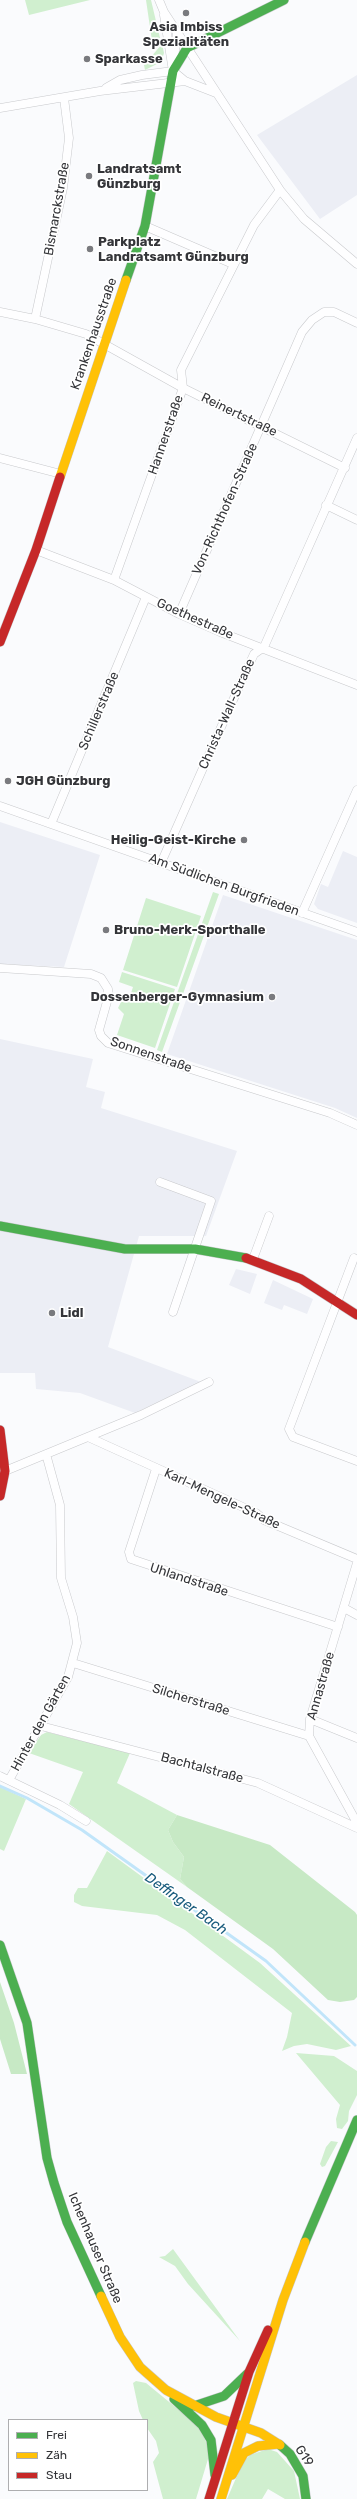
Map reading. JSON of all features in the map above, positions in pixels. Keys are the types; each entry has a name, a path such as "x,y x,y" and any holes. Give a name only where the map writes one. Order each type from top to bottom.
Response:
{"street":[{"path":"159,0 164,12 172,43 173,71"},
{"name":"Krankenhausstraße","path":"0,642 36,550 103,344 145,226 159,158 170,82 173,71 187,48 203,38 284,0"},
{"path":"164,12 280,190 304,219 357,264"},
{"path":"172,43 177,33"},
{"path":"172,43 187,48"},
{"path":"100,91 120,80 142,75 173,71 185,81 217,93"},
{"path":"0,108 100,91 185,81"},
{"name":"Bismarckstraße","path":"35,319 63,188 69,138 64,98"},
{"name":"Hannerstraße","path":"114,580 182,388 181,370 233,264 254,225 280,190"},
{"path":"145,226 233,264"},
{"name":"Reinertstraße","path":"0,312 35,319 86,334 182,388 345,468"},
{"name":"Von-Richthofen-Straße","path":"179,614 302,332 312,320 324,312 334,312 357,323"},
{"name":"Christa-Wall-Straße","path":"161,863 254,654 264,647 326,505 345,468 357,438"},
{"path":"0,458 61,474"},
{"path":"326,505 357,520"},
{"name":"Goethestraße","path":"36,550 114,580 179,614 220,632 264,647 357,685"},
{"name":"Schillerstraße","path":"51,824 146,597"},
{"path":"302,913 357,790"},
{"name":"Am Südlichen Burgfrieden","path":"0,806 357,932"},
{"name":"Sonnenstraße","path":"0,968 91,974 101,978 108,989 108,998 99,1030 100,1036 108,1043 330,1113 357,1125"},
{"path":"160,1182 211,1201 173,1312"},
{"path":"253,1259 269,1216"},
{"path":"0,1226 125,1249 195,1249 253,1259 301,1279 337,1300 357,1314"},
{"path":"354,1258 337,1300 289,1433 293,1437 357,1461"},
{"path":"5,1472 141,1415 209,1382"},
{"path":"0,1430 5,1472 0,1496"},
{"name":"Karl-Mengele-Straße","path":"88,1437 256,1513 264,1520 357,1559"},
{"name":"Hinter den Gärten","path":"9,1780 61,1690 73,1663 76,1630 61,1578 60,1505 46,1454"},
{"name":"Uhlandstraße","path":"156,1469 130,1552 131,1559 338,1627"},
{"name":"Annastraße","path":"357,1563 310,1719 309,1736 357,1823"},
{"path":"344,1608 357,1615"},
{"name":"Silcherstraße","path":"73,1663 309,1736"},
{"path":"310,1719 357,1738"},
{"name":"Bachtalstraße","path":"41,1726 258,1783 357,1828"},
{"path":"0,1776 60,1805 86,1821"},
{"name":"Ichenhauser Straße","path":"0,1945 27,2023 47,2158 67,2222 120,2337 140,2367 166,2390 194,2406 244,2428"},
{"path":"221,2499 283,2300 301,2251 357,2120"},
{"path":"209,2499 215,2475 249,2372 283,2300"},
{"path":"194,2406 224,2396 249,2372"},
{"path":"166,2390 179,2406 202,2425 211,2440 215,2475"},
{"name":"G19","path":"244,2428 261,2433 279,2444 290,2454 303,2476 306,2499"},
{"path":"224,2488 244,2453 258,2446 279,2444"}],"shaded area":[{"path":"357,75 357,195 320,219 257,135"},
{"path":"0,822 100,855 64,967 0,964"},
{"path":"343,851 357,857 357,923 318,909 314,904 321,884 328,887"},
{"name":"Dossenberger-Gymnasium","path":"223,895 357,940 357,1118 335,1108 167,1054"},
{"path":"0,1039 93,1059 86,1087 105,1092 101,1108 237,1151 206,1236 139,1236 108,1347 201,1382 135,1413 80,1393 36,1389 35,1373 0,1373"},
{"path":"236,1269 257,1274 250,1294 229,1285"},
{"path":"273,1280 313,1299 307,1314 284,1305 282,1310 264,1303"}],"green space":[{"path":"25,0 90,0 29,15"},
{"path":"146,0 151,0 160,38 152,41"},
{"path":"162,44 164,53 161,62 145,70 144,65"},
{"path":"213,892 219,894 162,1052 157,1050"},
{"path":"146,898 201,916 177,987 123,970"},
{"path":"122,972 175,989 155,1048 117,1035 124,1014 118,1008 121,1002 128,1002 133,987 119,982"},
{"path":"47,1732 130,1753 117,1783 177,1815 168,1830 173,1842 184,1857 180,1879 187,1887 69,1804 83,1772 29,1753 41,1735"},
{"path":"0,1787 26,1799 4,1851 0,1849"},
{"path":"177,1815 270,1845 355,1912 357,1915 357,1997 354,2000 340,2002 328,2000 273,1949 187,1887 180,1879 184,1857 173,1842 168,1830"},
{"path":"107,1851 260,1963 351,2046 336,2050 307,2044 294,2046 282,2051 287,2037 292,2013 185,1930 157,1915 82,1906 74,1902 74,1895 78,1888 87,1888"},
{"path":"0,1982 14,2023 27,2074 11,2074 0,2039"},
{"path":"296,2053 334,2056 357,2071 357,2095 349,2111 348,2121 342,2129 337,2128 336,2119 340,2105"},
{"path":"331,2141 338,2142 325,2166 322,2167 320,2164 326,2147"},
{"path":"173,2249 240,2341 188,2284 175,2266 159,2257 165,2256"},
{"path":"136,2381 146,2383 196,2424 202,2433 208,2446 208,2459 196,2499 163,2499 153,2462 159,2453 156,2441 148,2429 148,2419 143,2419 139,2411 133,2383"},
{"path":"268,2449 277,2452 294,2471 300,2499 285,2499 268,2489 262,2499 227,2499 243,2462 250,2455"}],"waterway":[{"name":"Deffinger Bach","path":"0,1786 27,1798 82,1830 266,1961 355,2045"}],"traffic: fast":[{"path":"126,280 145,226 173,71 187,48 284,0"},
{"path":"0,1226 125,1249 195,1249 246,1258"},
{"path":"0,1945 27,2023 47,2158 54,2183 67,2222 101,2296"},
{"path":"305,2242 357,2120"},
{"path":"194,2406 224,2396 247,2374"},
{"path":"174,2399 202,2425 211,2440 215,2475"},
{"path":"280,2445 290,2454 303,2476 306,2499"}],"traffic: slow":[{"path":"60,477 126,280"},
{"path":"221,2499 283,2300 305,2242"},
{"path":"101,2296 120,2337 140,2367 166,2390 216,2417 261,2433 280,2445"},
{"path":"232,2475 244,2453 258,2446 279,2444"}],"traffic: jam":[{"path":"0,642 36,550 60,477"},
{"path":"246,1258 301,1279 357,1315"},
{"path":"0,1430 5,1471 0,1496"},
{"path":"209,2499 249,2372 268,2330"}],"place":[{"name":"Asia Imbiss Spezialitäten","path":"186,13"},
{"name":"Sparkasse","path":"87,59"},
{"name":"Landratsamt Günzburg","path":"89,176"},
{"name":"Parkplatz Landratsamt Günzburg","path":"90,249"},
{"name":"JGH Günzburg","path":"8,781"},
{"name":"Heilig-Geist-Kirche","path":"244,840"},
{"name":"Bruno-Merk-Sporthalle","path":"106,930"},
{"name":"Dossenberger-Gymnasium","path":"272,997"},
{"name":"Lidl","path":"52,1313"}]}
